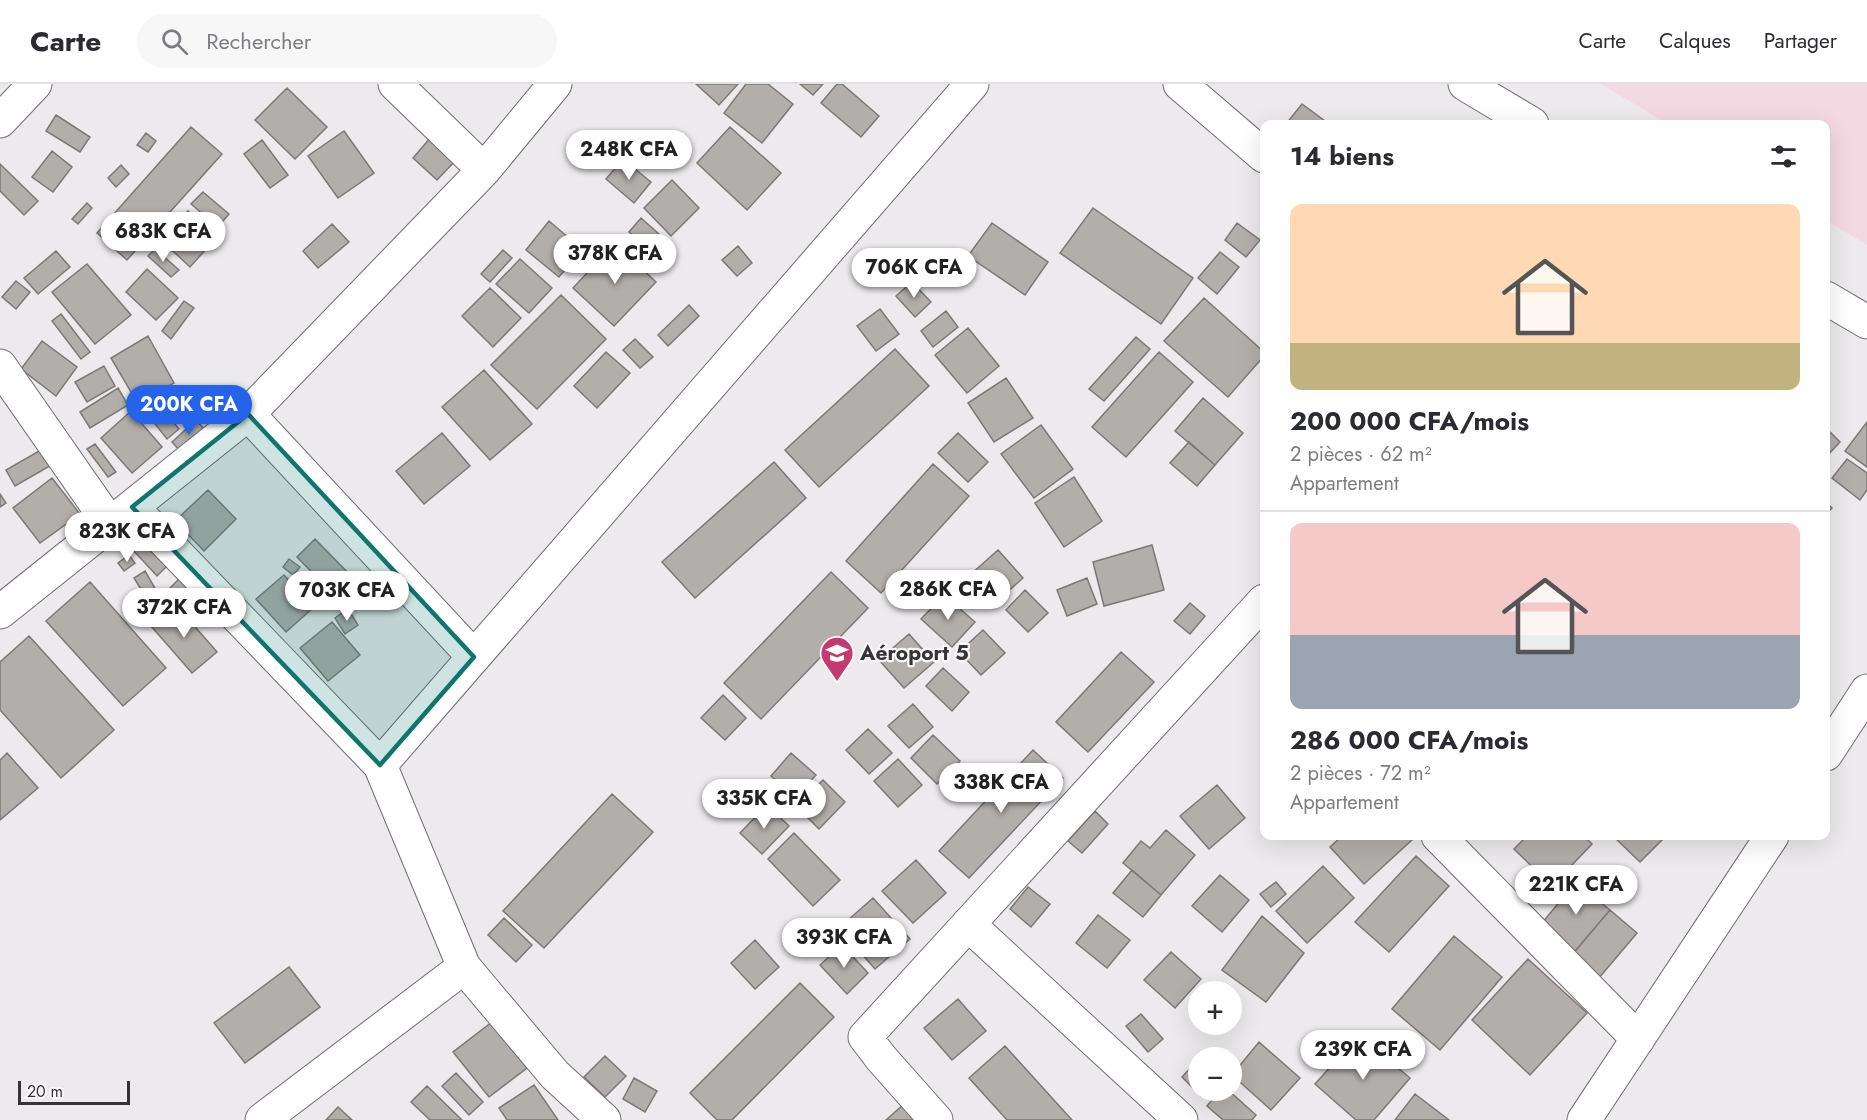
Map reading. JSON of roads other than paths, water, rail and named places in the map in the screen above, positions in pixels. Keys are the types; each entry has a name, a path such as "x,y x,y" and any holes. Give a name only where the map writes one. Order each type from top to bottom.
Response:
{"street":[{"path":"0,122 35,84"},
{"path":"395,84 484,170"},
{"path":"0,612 248,414 484,170 555,84"},
{"path":"380,765 972,84"},
{"path":"1180,84 1260,153"},
{"path":"1465,84 1525,120"},
{"path":"1830,300 1867,322"},
{"path":"0,366 121,515 380,765 464,967 555,1074 604,1120"},
{"path":"248,414 474,657"},
{"path":"936,1120 865,1037 968,924 1259,620"},
{"path":"1830,748 1867,691"},
{"path":"1442,840 1638,1038"},
{"path":"1584,1120 1769,840"},
{"path":"968,924 1181,1120"},
{"path":"262,1120 464,967"}],"place":[{"name":"Aéroport 5","path":"837,682"}]}
